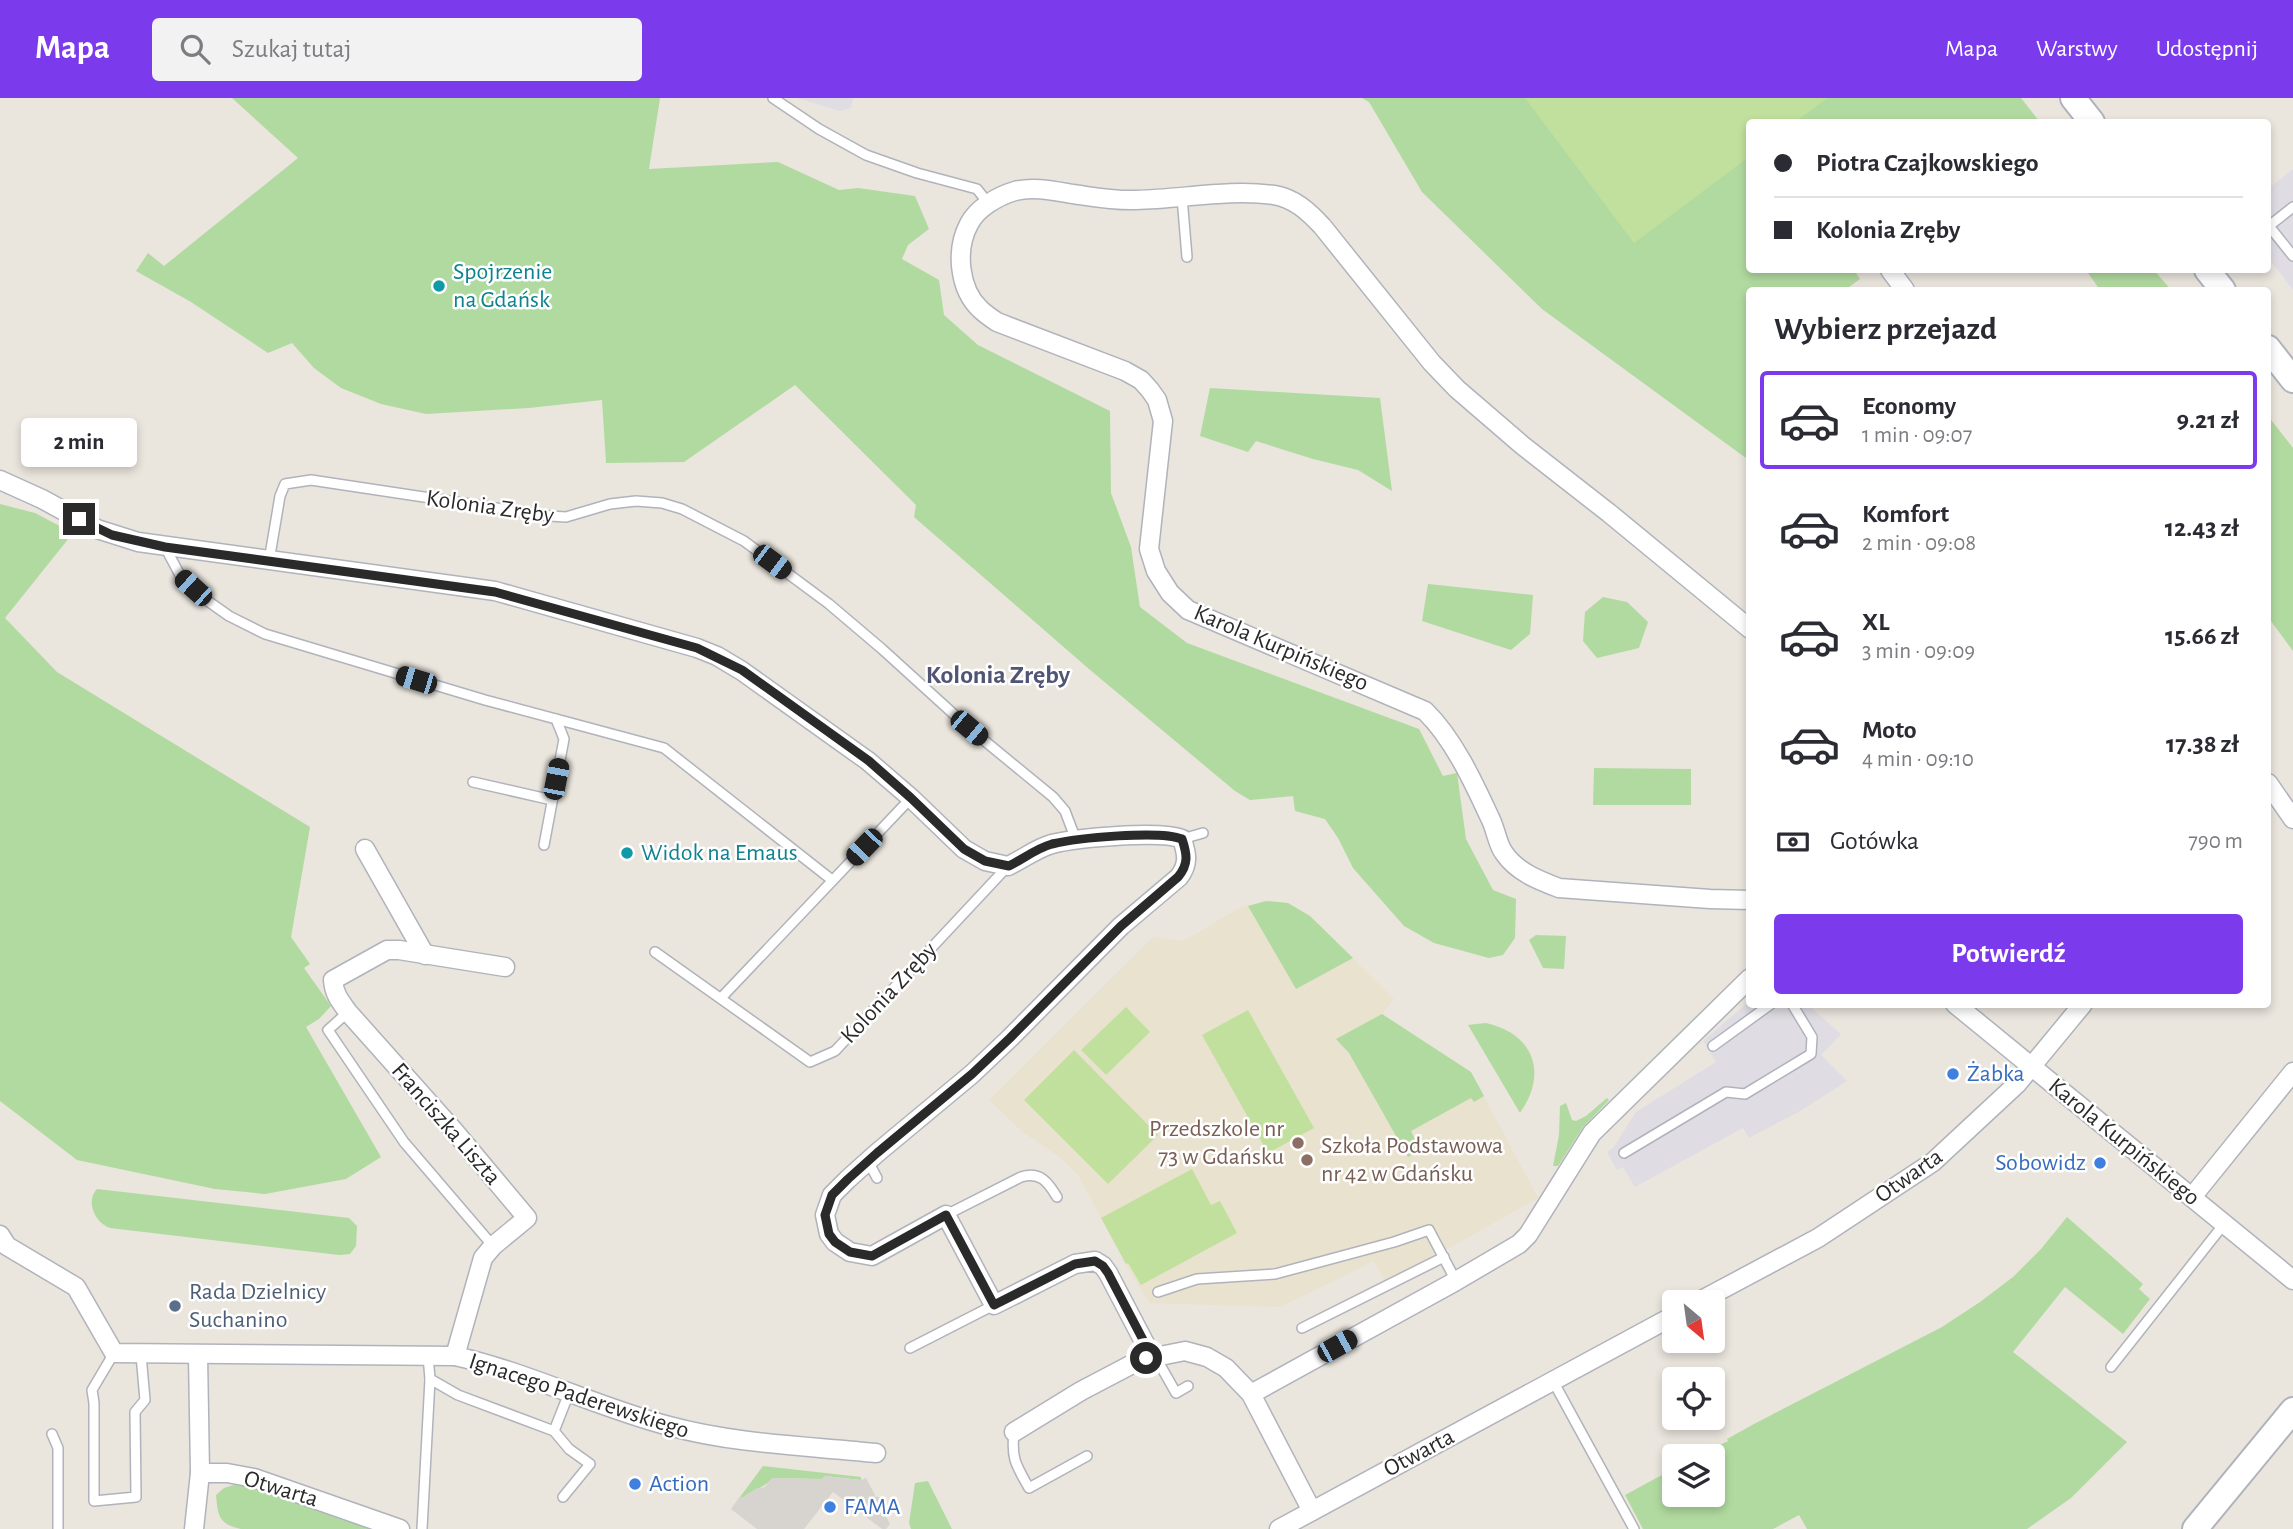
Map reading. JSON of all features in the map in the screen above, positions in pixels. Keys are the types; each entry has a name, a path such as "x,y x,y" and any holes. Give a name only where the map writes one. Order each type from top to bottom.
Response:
{"street":[{"path":"2073,98 2090,119"},
{"name":"Karola Kurpińskiego","path":"1746,626 1522,445 1457,389 1432,363 1322,226 1291,200 1276,195 1240,193 1111,199 1043,189 1016,190 988,203 969,223 961,251 965,283 979,308 997,322 1125,371 1141,380 1157,400 1163,421 1149,550 1156,571 1170,593 1188,610 1425,711 1449,739 1491,820 1503,852 1523,872 1537,880 1559,888 1746,900"},
{"path":"2209,273 2221,287"},
{"path":"2271,352 2293,380"},
{"path":"0,480 112,535 165,547 495,592 697,648 742,670 869,761 964,849 985,861 1009,866"},
{"path":"2271,787 2293,819"},
{"path":"1076,839 1174,836 1182,839 1187,860 1178,877 1121,926 972,1074 868,1161 832,1195 825,1215 829,1234 844,1248 872,1256 946,1215 994,1305 1075,1264 1095,1261 1108,1273 1154,1357"},
{"name":"Kolonia Zręby","path":"1009,866 1050,845 1076,839"},
{"path":"365,849 425,955"},
{"name":"Franciszka Liszta","path":"455,1356 483,1258 493,1246 527,1218 348,1012 337,998 333,980 387,950 505,967"},
{"path":"1251,1394 1519,1244 1528,1235 1592,1133 1746,982"},
{"name":"Karola Kurpińskiego","path":"1960,1008 2293,1280"},
{"name":"Otwarta","path":"1720,1290 1818,1238 1933,1162 2017,1084 2080,1008"},
{"path":"2192,1197 2293,1072"},
{"path":"0,1235 6,1246 76,1287 114,1353"},
{"name":"Otwarta","path":"1279,1529 1662,1322"},
{"path":"1014,1432 1140,1360 1185,1351 1207,1357 1226,1368 1251,1394 1312,1511"},
{"name":"Ignacego Paderewskiego","path":"114,1353 455,1356 487,1363 666,1426 706,1436 876,1453"},
{"path":"194,1529 200,1473 198,1355"},
{"path":"2195,1529 2293,1410"},
{"name":"Otwarta","path":"200,1473 227,1473 254,1478 400,1529"}],"lane":[{"path":"773,98 819,129 866,155 917,173 977,189 988,203"},
{"path":"790,98 794,111"},
{"path":"1182,197 1187,257"},
{"path":"2271,224 2293,207"},
{"path":"2271,228 2293,256"},
{"name":"Kolonia Zręby","path":"269,561 280,496 285,484 293,481 311,480 550,516 566,517 610,504 636,501 662,503 682,509 744,541 829,604 969,728 1053,797 1065,811 1076,839"},
{"path":"165,547 181,577 205,599 229,616 265,634 485,700 664,748 832,880"},
{"path":"544,845 564,739 556,719"},
{"path":"473,782 552,800"},
{"path":"722,998 911,798"},
{"path":"1182,839 1203,833"},
{"name":"Kolonia Zręby","path":"655,952 810,1062 835,1051 1009,866"},
{"path":"1713,1046 1765,1008"},
{"path":"1624,1153 1726,1092 1745,1094 1811,1054 1812,1037 1794,1008"},
{"path":"348,1012 328,1030 404,1142 493,1246"},
{"path":"868,1161 877,1178"},
{"path":"946,1215 1030,1174 1045,1180 1057,1197"},
{"path":"2111,1367 2224,1224"},
{"path":"1158,1292 1197,1279 1275,1274 1429,1230 1456,1281"},
{"path":"1302,1328 1444,1257"},
{"path":"910,1348 994,1305"},
{"path":"114,1353 92,1390 94,1501 136,1497 135,1412 145,1400 141,1354"},
{"path":"422,1529 430,1379 428,1356"},
{"path":"1154,1357 1176,1393 1188,1387"},
{"path":"430,1379 458,1395 554,1431 569,1449 590,1464 563,1497"},
{"path":"1553,1381 1634,1529"},
{"path":"554,1431 569,1393"},
{"path":"1014,1432 1012,1450 1015,1462 1029,1488 1087,1456"},
{"path":"52,1434 58,1448 58,1529"}],"shaded area":[{"path":"797,98 853,98 851,108 840,111"},
{"path":"2293,169 2293,290 2271,261 2271,187"},
{"path":"1266,901 1288,903 1310,916 1394,999 1382,1014 1471,1072 1538,1198 1387,1283 1374,1261 1280,1307 1150,1303 1078,1175 1061,1158 1024,1133 989,1100 1153,937 1184,941 1241,907"},
{"path":"1746,1004 1746,1008 1811,1008 1841,1034 1821,1055 1847,1081 1802,1110 1749,1138 1743,1128 1635,1187 1623,1167 1617,1170 1607,1152 1613,1148 1636,1112 1716,1062 1703,1041"},
{"path":"825,1476 861,1480 866,1478 876,1497 881,1497 889,1512 885,1514 890,1524 886,1529 882,1529 833,1492 804,1529 757,1529 731,1509 740,1496 742,1498 755,1489 765,1487 772,1478 822,1479"}],"green space":[{"path":"232,98 660,98 649,169 778,162 839,190 858,188 915,196 929,229 908,245 902,259 939,280 944,315 978,345 1110,411 1111,493 1131,547 1140,607 1187,643 1419,729 1443,776 1457,773 1466,839 1493,890 1516,899 1515,938 1503,955 1489,958 1434,943 1404,926 1353,868 1325,819 1295,811 1293,796 1250,800 1235,791 914,517 916,505 795,385 684,462 606,463 602,400 529,408 426,414 381,404 341,388 314,368 292,343 268,353 191,302 136,271 148,253 164,266 298,158"},
{"path":"1362,98 2021,98 2038,119 1746,119 1746,273 1856,273 1860,279 1849,287 1746,287 1746,458 1542,309 1422,192 1369,102"},
{"path":"1525,98 1827,98 1799,119 1746,119 1746,159 1634,243"},
{"path":"2088,273 2157,273 2168,287 2098,287"},
{"path":"1210,388 1380,398 1392,491 1358,470 1256,441 1248,452 1200,436"},
{"path":"2271,420 2293,448 2293,651 2271,621"},
{"path":"0,504 35,513 73,533 5,618 57,672 310,827 291,937 310,964 304,968 331,1006 319,1019 306,1027 381,1157 346,1179 265,1194 215,1189 77,1160 0,1101"},
{"path":"1428,584 1533,595 1530,634 1511,650 1422,621"},
{"path":"1603,597 1627,602 1648,622 1639,648 1597,658 1583,641 1585,612"},
{"path":"1594,768 1691,769 1691,805 1593,805"},
{"path":"1266,901 1288,903 1310,916 1353,958 1296,989 1248,906"},
{"path":"1536,935 1566,936 1564,969 1543,968 1529,940"},
{"path":"1126,1007 1150,1032 1106,1075 1081,1050"},
{"path":"1248,1010 1314,1128 1268,1153 1202,1035"},
{"path":"1382,1014 1471,1072 1484,1096 1474,1102 1471,1098 1411,1131 1420,1151 1408,1157 1349,1053 1336,1039"},
{"path":"1486,1023 1515,1036 1532,1057 1533,1084 1520,1113 1468,1025"},
{"path":"1074,1050 1158,1135 1108,1184 1024,1100"},
{"path":"1607,1098 1609,1100 1583,1127 1558,1166 1553,1166 1559,1135 1560,1106 1566,1103 1572,1120 1576,1121"},
{"path":"1192,1169 1211,1205 1220,1201 1237,1233 1141,1285 1128,1263 1126,1264 1101,1218"},
{"path":"97,1189 349,1218 357,1226 356,1246 350,1254 339,1255 110,1228 96,1217 93,1211 92,1199"},
{"path":"2067,1217 2143,1284 2139,1289 2150,1299 2123,1334 2065,1287 2013,1352 2127,1442 2071,1498 2027,1529 1807,1529 1799,1515 1773,1529 1643,1529 1625,1495 1662,1475 1662,1507 1725,1507 1725,1444 1722,1444 1728,1441 1727,1439 1942,1327 2013,1277"},
{"path":"763,1466 861,1477 861,1480 825,1476 822,1479 773,1478 762,1487 740,1497"},
{"path":"928,1481 952,1529 911,1529 909,1523 915,1483"},
{"path":"234,1485 261,1488 372,1529 233,1527 221,1518 216,1495 224,1488"}],"place":[{"name":"Spojrzenie na Gdańsk","path":"439,286"},
{"name":"Widok na Emaus","path":"627,853"},
{"name":"Żabka","path":"1953,1074"},
{"name":"Przedszkole nr 73 w Gdańsku","path":"1298,1143"},
{"name":"Szkoła Podstawowa nr 42 w Gdańsku","path":"1307,1160"},
{"name":"Sobowidz","path":"2100,1163"},
{"name":"Rada Dzielnicy Suchanino","path":"175,1306"},
{"name":"Action","path":"635,1484"},
{"name":"FAMA","path":"830,1507"}],"district":[{"name":"Kolonia Zręby","path":"998,675"}],"route":[{"path":"79,519 112,535 165,547 481,589 697,648 742,670 869,761 964,849 985,861 1009,866 1037,850 1076,839 1174,836 1182,839 1187,860 1178,877 1121,926 972,1074 848,1179 832,1195 825,1215 829,1234 835,1242 850,1252 872,1256 946,1215 994,1305 1075,1264 1095,1261 1108,1273 1152,1357 1146,1358"}]}
